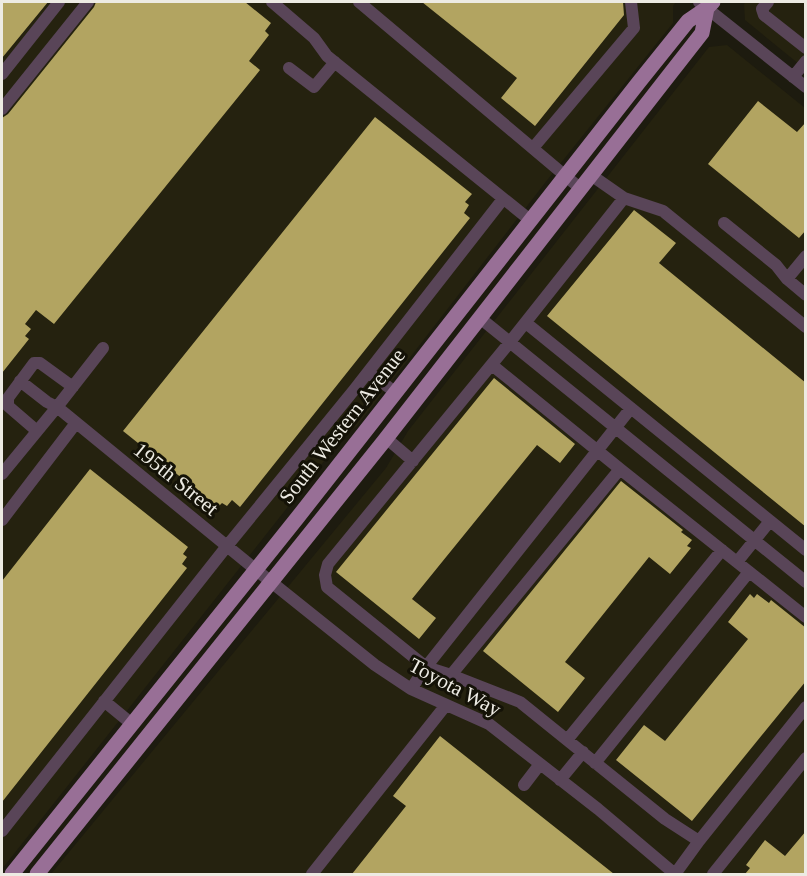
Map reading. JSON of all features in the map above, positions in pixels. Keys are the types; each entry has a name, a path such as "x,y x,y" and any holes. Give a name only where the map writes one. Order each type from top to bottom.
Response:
{"main road":[{"name":"South Western Avenue","path":"37,874 386,438 702,33 707,4"},
{"name":"South Western Avenue","path":"10,874 132,724 688,21 707,4"}],"street":[{"path":"2,74 59,2"},
{"path":"2,109 88,2"},
{"path":"272,2 314,38 327,56 530,220"},
{"path":"359,2 580,189"},
{"path":"533,148 634,28 632,2"},
{"path":"768,2 762,9 764,15 806,48"},
{"path":"707,4 806,87"},
{"path":"793,77 806,61"},
{"path":"289,68 314,87 335,62"},
{"path":"591,175 624,198 663,211 806,327"},
{"path":"624,198 526,323 328,564 325,575 327,587 426,667 520,702 665,819 699,841"},
{"path":"2,831 503,199"},
{"path":"724,223 776,265 787,279 805,293"},
{"path":"787,279 806,256"},
{"path":"480,318 806,582"},
{"path":"526,323 806,550"},
{"path":"2,474 103,348"},
{"path":"37,430 8,406 8,398 34,363 40,363 73,387"},
{"path":"492,365 806,617"},
{"path":"368,372 395,392"},
{"name":"195th Street","path":"20,381 57,407 271,582"},
{"path":"411,689 631,408"},
{"path":"2,520 76,423"},
{"path":"386,438 413,461"},
{"path":"451,675 620,469"},
{"path":"737,562 770,521"},
{"path":"567,740 722,550"},
{"path":"595,763 749,572"},
{"name":"Toyota Way","path":"271,582 375,665 411,689 489,724 598,809 675,874"},
{"path":"104,701 132,724"},
{"path":"312,874 446,705"},
{"path":"675,874 806,707"},
{"path":"560,780 583,752"},
{"path":"718,872 806,758"},
{"path":"524,785 540,764"},
{"path":"2,869 10,874"}],"shaded area":[{"path":"2,2 676,2 673,6 673,23 548,179 357,426 343,437 2,869"},
{"path":"746,2 805,2 805,69 745,20 744,4"},
{"path":"727,45 805,108 805,874 51,874 386,468 408,431 709,47"}],"building":[{"path":"2,2 48,2 2,58"},
{"path":"96,2 245,2 271,23 265,31 269,35 249,61 260,70 54,324 36,310 25,324 31,329 25,336 29,339 2,373 2,118 8,114"},
{"path":"422,2 623,2 624,15 535,126 501,98 517,78"},
{"path":"758,101 797,132 806,122 806,230 799,238 708,164"},
{"path":"375,117 472,194 465,202 469,205 464,213 470,218 240,507 232,500 227,506 222,503 218,507 123,431"},
{"path":"634,210 676,243 659,263 806,383 806,527 547,316"},
{"path":"494,378 575,444 560,463 537,445 412,599 436,618 419,639 336,572"},
{"path":"90,469 188,547 183,554 187,557 182,564 187,568 2,802 2,581"},
{"path":"621,481 683,530 681,532 692,540 687,546 691,548 670,574 649,557 565,662 585,678 558,712 483,651"},
{"path":"750,594 754,598 757,594 769,603 771,600 806,628 806,681 692,821 616,760 644,725 665,741 748,639 728,622"},
{"path":"440,736 614,874 352,874 406,806 393,796"},
{"path":"806,831 806,874 745,874 750,868 746,865 765,840 785,856"}]}
